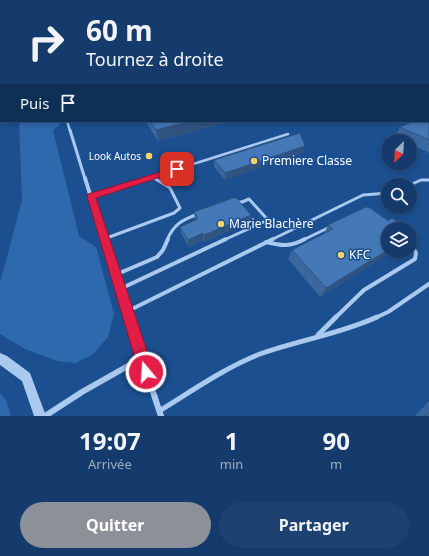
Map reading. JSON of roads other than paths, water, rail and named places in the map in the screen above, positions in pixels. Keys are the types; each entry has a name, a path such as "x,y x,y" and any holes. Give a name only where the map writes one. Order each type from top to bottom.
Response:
{"street":[{"path":"67,122 126,312 160,414"},
{"path":"45,416 82,392 142,358"},
{"path":"0,359 26,377 40,416"}],"lane":[{"path":"91,196 288,134"},
{"path":"104,239 174,213 180,208 176,194 165,182 151,177"},
{"path":"417,182 429,180"},
{"path":"126,312 266,242 363,196 381,193"},
{"path":"120,289 268,220 249,199 242,202 232,202"},
{"path":"115,275 156,257 163,250 172,229 188,218 203,212"},
{"path":"266,242 283,246 296,244 337,223"},
{"path":"316,336 364,290 415,258"},
{"path":"160,414 235,365 316,336 357,326 388,312 429,284"}],"place":[{"name":"Look Autos","path":"149,156"},
{"name":"Premiere Classe","path":"254,161"},
{"name":"Marie Blachère","path":"221,224"},
{"name":"KFC","path":"341,255"}]}
